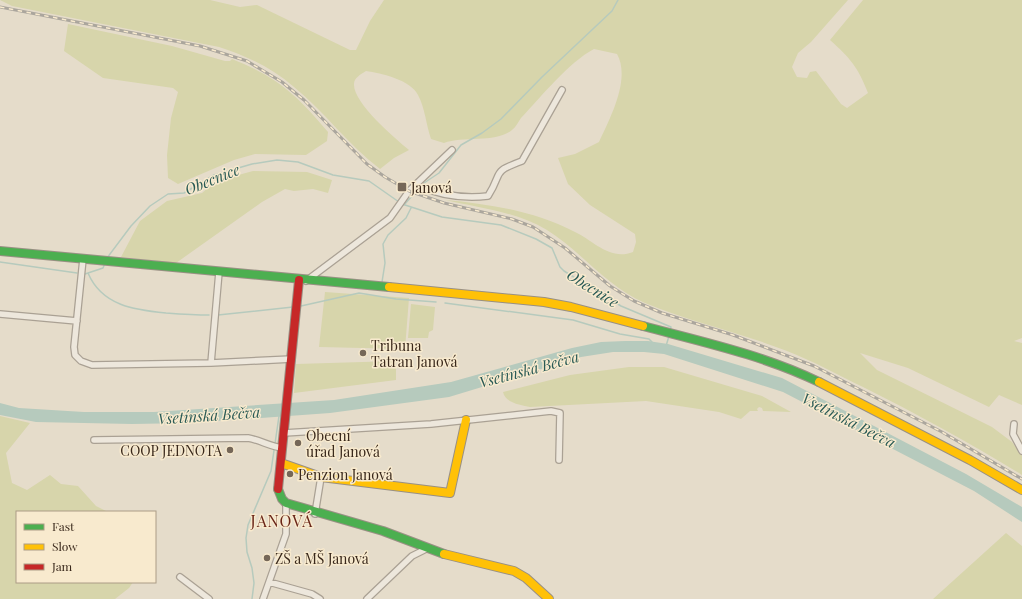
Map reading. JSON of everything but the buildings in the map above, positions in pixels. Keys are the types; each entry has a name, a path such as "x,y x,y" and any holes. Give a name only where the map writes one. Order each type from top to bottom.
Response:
{"main road":[{"path":"0,251 302,281 558,304 760,357 790,368 949,450 1022,490"},
{"path":"302,281 291,361 284,431 280,448 281,463 278,491 281,497 286,503 315,514 383,532 452,557 514,571 526,578 549,599"},
{"path":"281,463 303,472 321,477 450,493 466,420"}],"street":[{"path":"416,185 434,193 473,198 488,196 498,173 508,166 522,161 562,90"},
{"path":"302,281 390,218 416,185 452,150"},
{"path":"83,259 74,351 78,358 88,364 210,364 291,361"},
{"path":"210,364 219,272"},
{"path":"0,314 77,321"},
{"path":"284,431 431,424 551,411 560,412 559,460"},
{"path":"1014,424 1014,434 1022,451"},
{"path":"94,440 248,438 256,439 270,446 280,448"},
{"path":"315,514 321,477"},
{"path":"263,599 286,534 286,503"},
{"path":"367,599 412,556 428,548"},
{"path":"180,577 209,599"},
{"path":"269,582 312,594 320,599"}],"shaded area":[{"path":"0,0 210,0 240,7 257,5 350,50 356,50 370,21 384,0 848,0 811,42 798,53 792,67 797,77 807,78 810,72 816,71 841,104 847,108 868,93 861,76 853,64 830,40 863,0 1022,0 1022,338 1014,341 1022,343 1022,405 999,395 989,407 908,368 860,353 877,370 992,427 1012,442 1022,456 1022,475 923,418 806,359 770,345 662,310 631,296 607,279 560,239 535,224 510,214 445,200 495,206 528,214 575,232 602,249 610,252 625,254 633,252 636,242 635,234 590,205 568,184 558,158 575,154 599,142 613,110 620,87 622,75 621,64 617,54 594,49 575,62 556,80 521,118 516,126 506,134 498,137 444,143 431,139 418,95 409,85 395,78 366,71 358,76 354,82 360,101 376,120 409,150 394,158 380,169 357,150 316,107 286,80 268,68 239,54 219,47 12,6"},
{"path":"68,24 172,46 225,61 230,61 232,59 248,66 274,80 296,97 328,132 327,141 306,155 255,154 234,160 178,184 168,178 167,155 171,118 178,92 173,88 103,78 64,51"},
{"path":"253,171 307,172 332,180 328,193 313,189 294,191 285,189 262,202 176,263 121,257 140,221 167,201 202,193 210,186 231,177"},
{"path":"325,292 409,298 405,349 319,347"},
{"path":"411,304 435,307 433,330 429,332 428,338 408,338"},
{"path":"396,361 396,380 294,393 296,364"},
{"path":"629,367 664,367 762,396 791,412 763,411 762,408 759,407 757,409 758,411 750,411 741,419 719,412 646,401 530,407 510,401 504,396 503,392 570,375"},
{"path":"0,416 30,423 6,453 12,483 27,490 50,475 61,484 78,486 96,506 106,511 16,511 16,583 132,583 129,588 115,599 0,599"},
{"path":"1006,533 1022,546 1022,599 933,599"}],"water":[{"name":"Vsetínská Bečva","path":"648,341 668,344 782,378 966,474 1022,507 1022,522 974,491 783,392 664,354 644,352 613,352 581,357 449,397 330,413 189,423 132,424 36,422 0,415 0,403 19,408 84,412 154,412 334,400 451,382 572,348 601,342"}],"waterway":[{"path":"421,185 439,173 461,145 482,133 501,119 542,77 612,11 618,0"},
{"name":"Obecnice","path":"107,258 131,226 150,206 168,194 184,193 214,175 252,164 277,160 298,162 333,175 369,181 399,202"},
{"path":"404,205 419,188"},
{"name":"Obecnice","path":"402,204 442,217 501,225 536,239 552,248 560,267 564,271 621,306 671,327 670,330"},
{"name":"Obecnice","path":"382,282 385,263 383,244 388,235 406,218 411,208"},
{"name":"Obecnice","path":"0,262 77,273"},
{"name":"Obecnice","path":"85,274 103,268 105,263"},
{"path":"88,273 94,284 102,293 131,308 154,312 209,315"},
{"path":"301,306 359,293 396,299 436,302"},
{"path":"445,303 573,320 620,334 649,339 652,342"},
{"path":"218,315 293,307"},
{"name":"Obecnice","path":"666,346 669,336"},
{"path":"252,599 254,583 252,568 247,552 246,538 248,525 271,471 279,416"}],"railway":[{"path":"0,7 200,46 247,61 282,82 304,100 367,164 385,177 409,191 444,203 512,219 533,227 565,248 610,286 634,301 662,313 733,335 814,366 942,432 1022,479"}],"traffic: fast":[{"path":"0,251 389,287"},
{"path":"643,326 755,357 798,372 819,382"},
{"path":"278,489 282,499 286,503 383,531 444,554"}],"traffic: slow":[{"path":"389,287 544,302 571,307 643,326"},
{"path":"819,382 970,460 1022,490"},
{"path":"281,463 321,477 450,493 466,420"},
{"path":"444,554 514,571 526,578 549,599"}],"traffic: jam":[{"path":"278,489 299,280"}],"place":[{"name":"Janová","path":"402,187"},
{"name":"Tribuna Tatran Janová","path":"363,353"},
{"name":"Obecní úřad Janová","path":"298,443"},
{"name":"COOP JEDNOTA","path":"230,450"},
{"name":"Penzion Janová","path":"290,474"},
{"name":"ZŠ a MŠ Janová","path":"267,558"}],"district":[{"name":"JANOVÁ","path":"282,520"}]}
